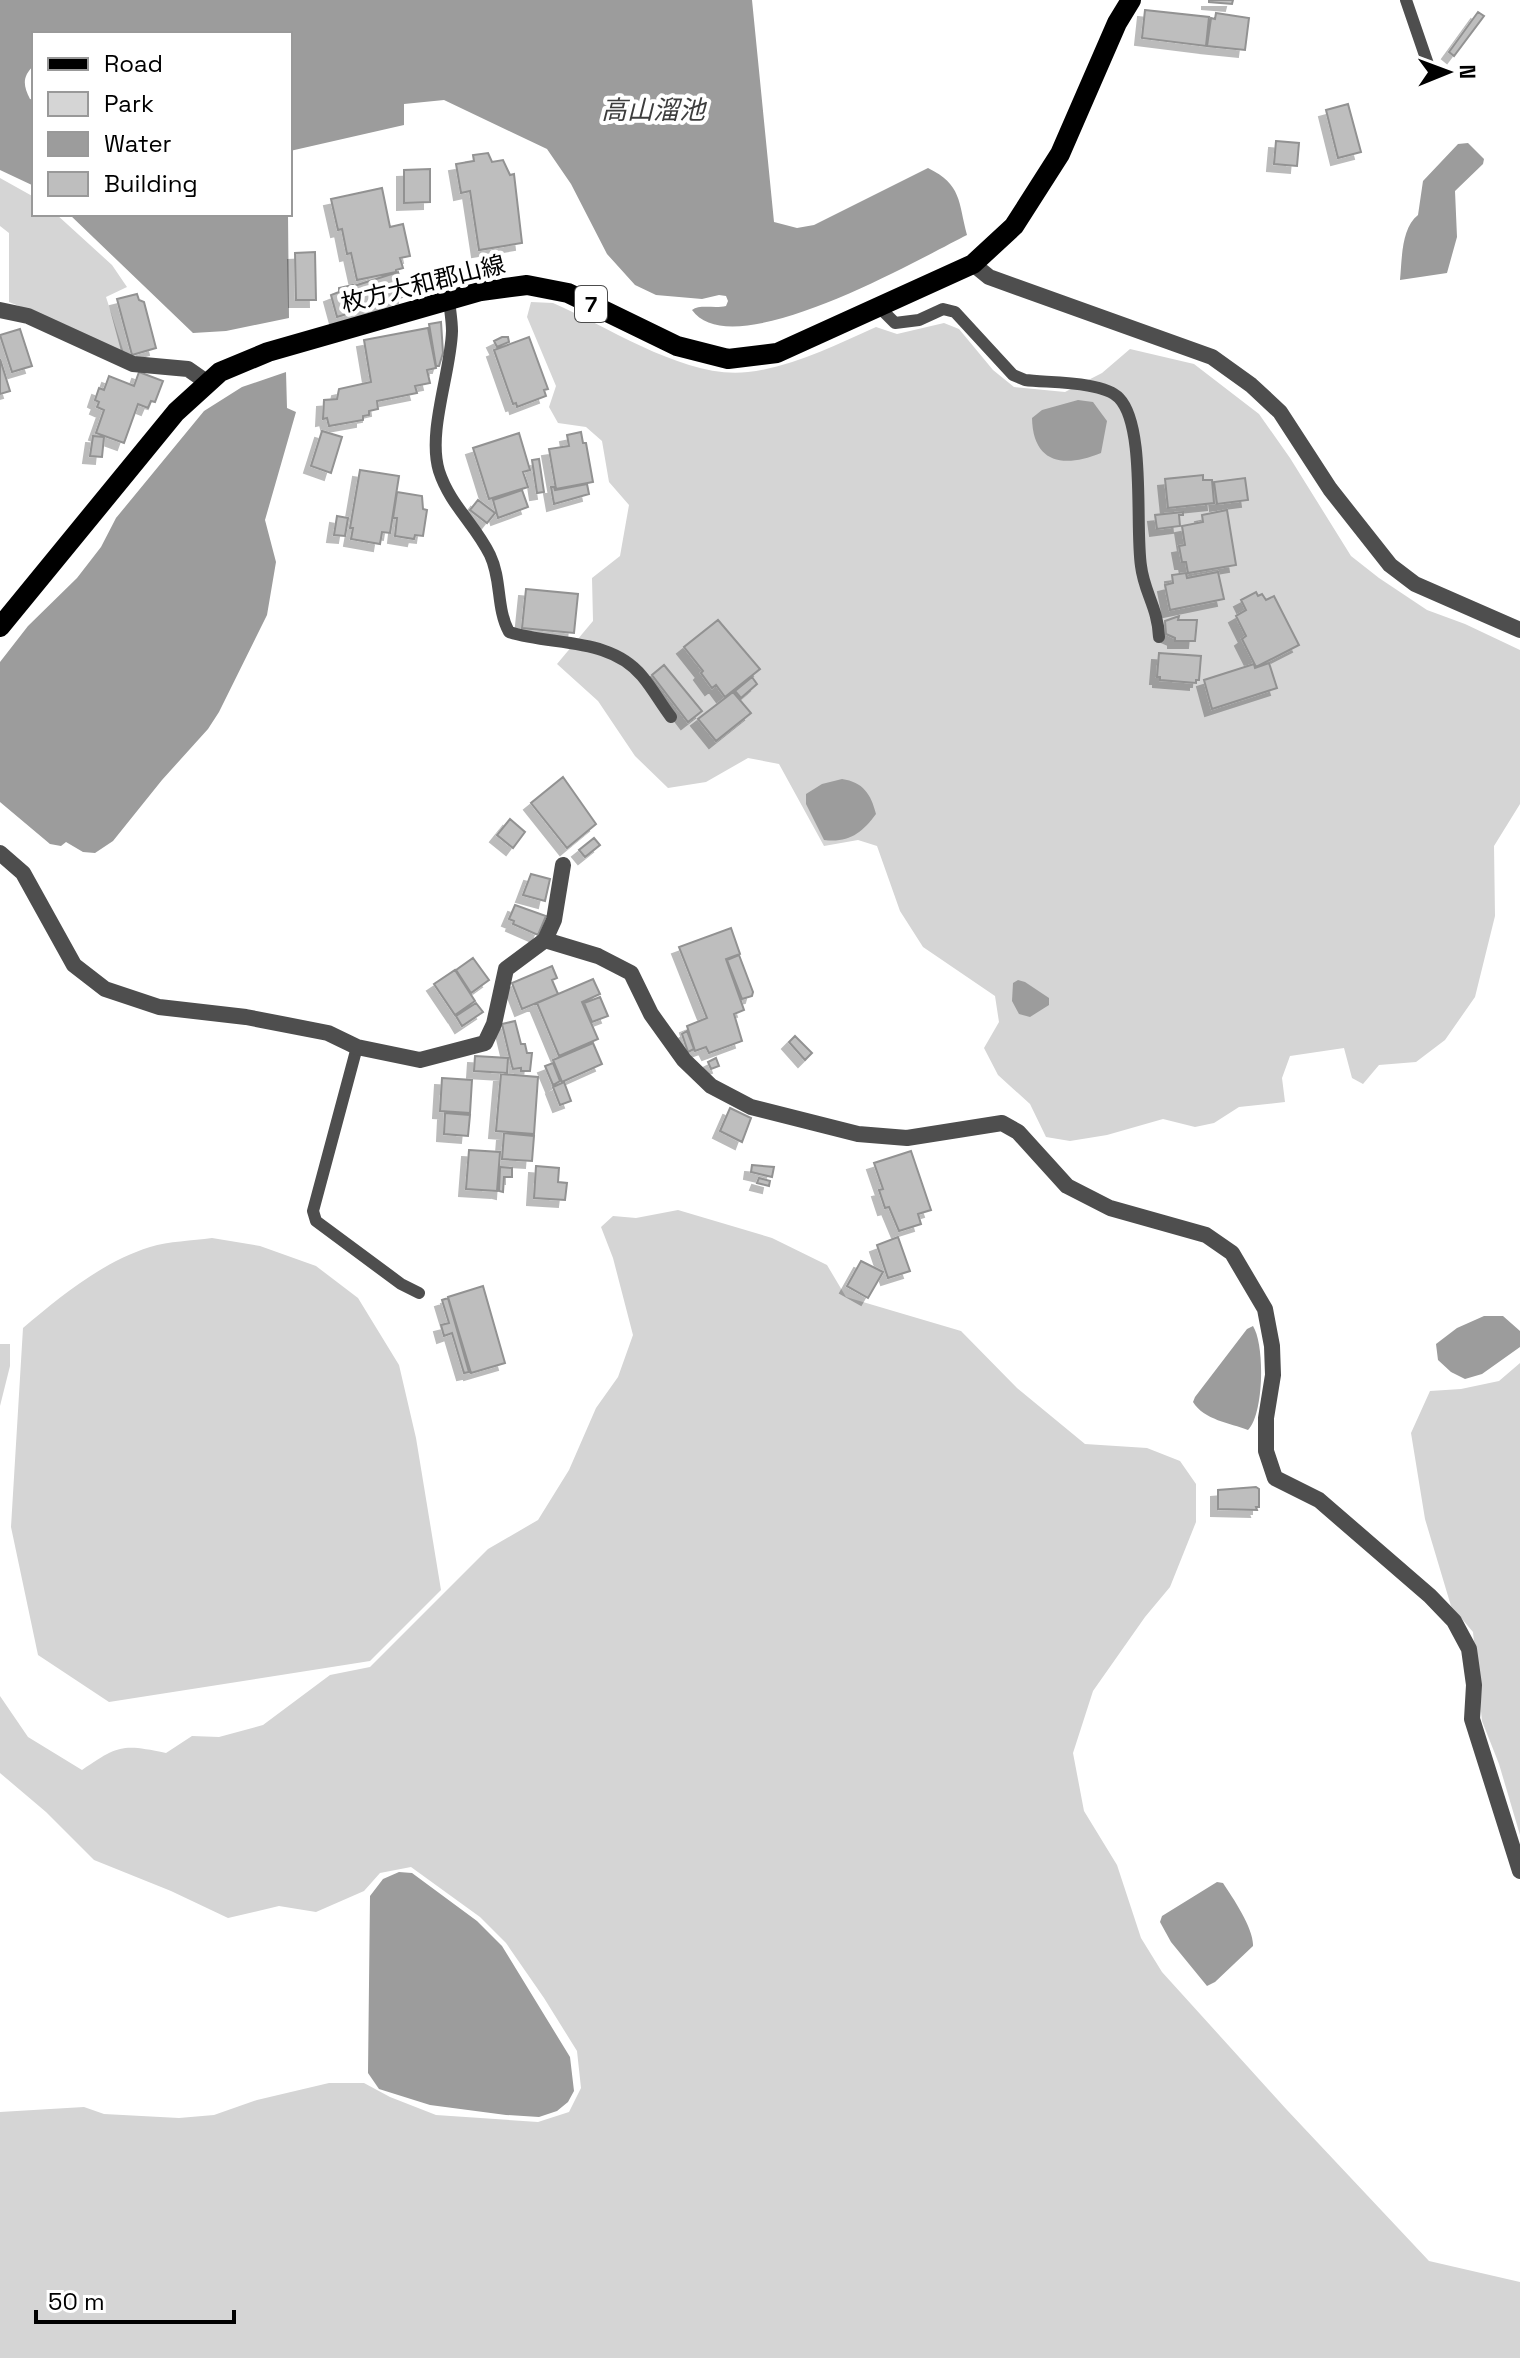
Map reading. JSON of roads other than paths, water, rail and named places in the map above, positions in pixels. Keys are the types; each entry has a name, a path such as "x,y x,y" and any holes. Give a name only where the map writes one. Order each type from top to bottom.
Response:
{"main road":[{"name":"枚方大和郡山線","path":"0,627 176,412 220,372 268,352 481,291 527,285 568,293 677,346 728,359 777,353 973,264 1014,226 1060,154 1117,23 1131,0"}],"street":[{"path":"973,264 989,277 1212,357 1251,385 1280,412 1330,489 1390,565 1415,584 1520,630"},
{"path":"0,310 28,316 133,364 188,369 208,383"},
{"path":"0,853 23,873 74,965 105,989 159,1007 246,1017 328,1033 357,1047 420,1060 485,1043 494,1024 506,969 545,940 554,920 563,865"},
{"path":"545,940 598,956 631,973 651,1014 684,1060 711,1086 751,1107 858,1134 907,1138 1002,1123 1018,1132 1067,1186 1110,1208 1206,1235 1232,1253 1265,1309 1272,1346 1273,1375 1266,1418 1266,1451 1275,1478 1319,1500 1430,1596 1454,1621 1469,1649 1474,1685 1472,1719 1520,1871"}],"lane":[{"path":"1406,0 1429,67"},
{"path":"449,300 452,331 437,430 438,468 451,500 490,556 497,579 501,617 509,632 575,643 614,654 641,674 671,717"},
{"path":"879,307 895,323 919,320 943,309 955,312 1013,375 1025,380 1106,388 1121,400 1131,425 1138,472 1141,569 1158,617 1159,637"},
{"path":"357,1047 313,1211 316,1221 401,1284 419,1293"}],"water":[{"name":"高山溜池","path":"0,0 752,0 774,222 797,228 814,225 928,168 953,188 960,203 967,235 869,284 784,318 745,326 713,324 692,310 726,306 726,296 702,299 656,295 635,285 607,254 571,184 547,149 444,100 404,104 404,125 292,151 292,32 32,32 32,67 25,81 32,100 32,185 0,170"},
{"path":"1468,143 1484,159 1483,164 1455,191 1457,237 1447,273 1400,280 1405,236 1418,215 1423,181 1458,144"},
{"path":"71,216 288,216 289,318 226,331 193,333"},
{"path":"286,372 287,408 296,412 265,520 276,562 267,615 219,712 113,841 95,853 83,852 66,842 61,846 50,844 0,802 0,662 28,626 77,578 101,547 116,518 204,411 242,387"},
{"path":"1078,400 1093,402 1107,421 1101,453 1075,460 1053,458 1038,445 1032,418 1042,410"},
{"path":"842,779 865,790 876,814 848,838 824,840 806,804 806,794 822,784"},
{"path":"1018,980 1049,998 1049,1005 1030,1017 1019,1014 1012,1001 1013,983"},
{"path":"1484,1316 1503,1316 1520,1331 1520,1347 1482,1374 1465,1379 1438,1360 1436,1344 1457,1328"},
{"path":"1253,1326 1260,1348 1261,1379 1257,1410 1248,1430 1210,1417 1193,1402 1247,1329"},
{"path":"399,1872 412,1873 477,1921 502,1946 570,2057 574,2091 568,2102 557,2111 539,2117 430,2105 379,2089 368,2073 370,1896 383,1879"},
{"path":"1217,1882 1223,1883 1242,1914 1253,1946 1207,1986 1171,1942 1160,1922 1162,1916"}]}
